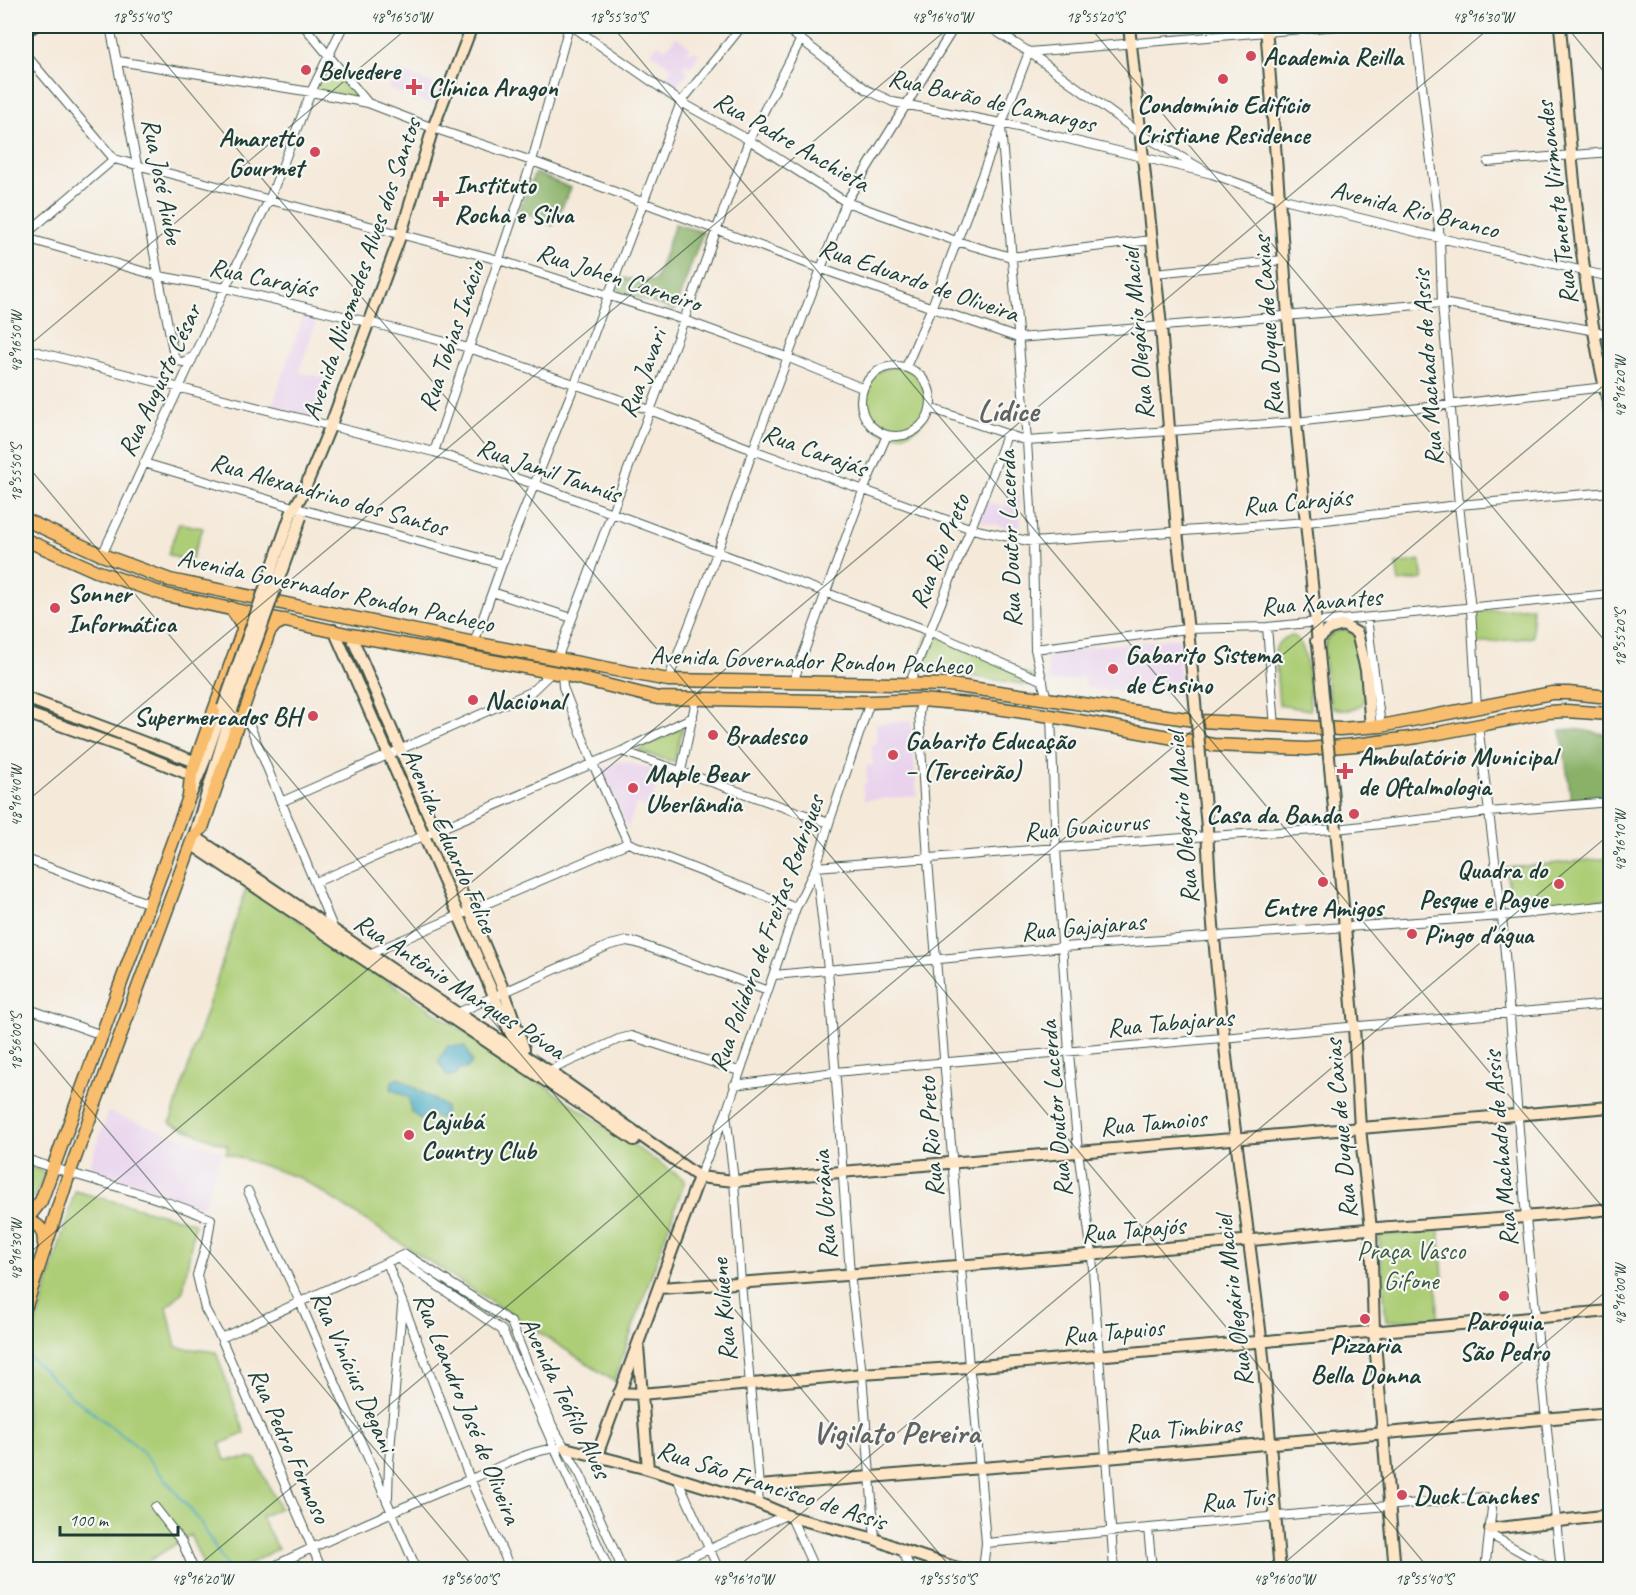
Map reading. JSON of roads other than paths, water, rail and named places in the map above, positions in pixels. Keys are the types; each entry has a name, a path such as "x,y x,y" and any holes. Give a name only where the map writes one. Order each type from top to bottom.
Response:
{"main road":[{"name":"Avenida Governador Rondon Pacheco","path":"26,520 102,555 170,580 474,643 668,680 950,685 1201,721 1340,729 1376,727 1552,693 1611,697"},
{"name":"Avenida Governador Rondon Pacheco","path":"26,540 96,571 166,595 351,635 557,673 658,698 870,702 921,700 969,704 1051,716 1213,745 1307,749 1355,746 1418,737 1560,711 1611,714"},
{"name":"Avenida Nicomedes Alves dos Santos","path":"26,1222 41,1201 189,797 191,775 243,630 231,609"},
{"name":"Avenida Nicomedes Alves dos Santos","path":"27,1299 69,1174 192,840 202,828 232,708 258,662 270,632 275,625 285,620"},
{"path":"236,653 252,647 256,652 258,662"},
{"path":"26,1222 34,1222 43,1231 44,1248"}],"street":[{"path":"26,31 34,26"},
{"name":"Rua José Aiube","path":"110,26 139,165 174,356 178,361 183,362 193,356"},
{"path":"304,26 368,103"},
{"name":"Rua Augusto César","path":"102,555 225,288 270,198 311,92 343,26"},
{"name":"Avenida Nicomedes Alves dos Santos","path":"189,797 232,708 303,493 330,427 401,234 433,128 472,26"},
{"name":"Rua Padre Anchieta","path":"571,26 681,102 749,140 846,202 956,241 1011,257 1152,240"},
{"name":"Rua Tobias Inácio","path":"434,452 532,161 571,26"},
{"path":"474,643 502,564 576,384 681,102 742,26"},
{"name":"Rua Barão de Camargos","path":"783,26 867,90 884,99 1001,123 1212,174"},
{"path":"668,680 846,202 955,26"},
{"path":"988,26 1029,52 1139,133 1212,174"},
{"name":"Rua Olegário Maciel","path":"1129,26 1161,326 1177,531 1208,832 1225,1038 1261,1340 1280,1569"},
{"path":"1029,52 1131,44 1266,29 1338,26"},
{"name":"Rua Machado de Assis","path":"1415,26 1440,238 1442,303 1459,505 1471,609 1477,708"},
{"name":"Rua Tenente Virmondes","path":"1560,26 1584,271 1611,410"},
{"name":"Rua Duque de Caxias","path":"1266,29 1296,422 1314,623 1346,926 1360,1128 1371,1229 1374,1331 1395,1569"},
{"name":"Rua Javari","path":"557,659 749,140 801,39"},
{"path":"906,367 931,309 1029,52"},
{"path":"26,55 114,159 26,236"},
{"name":"Rua Eduardo de Oliveira","path":"118,61 368,103 433,128 532,161 822,270 1018,338 1442,303 1596,331 1611,336"},
{"name":"Rua Doutor Lacerda","path":"1001,123 1027,441 1033,542 1035,649 1047,700"},
{"path":"1488,162 1611,152"},
{"name":"Rua Johen Carneiro","path":"114,159 270,198 499,260 684,320 789,358 862,388"},
{"name":"Avenida Rio Branco","path":"1212,174 1280,198 1611,277"},
{"name":"Rua Carajás","path":"26,236 159,276 225,288 469,348 650,410 863,491 972,529 1033,542 1306,522 1459,505 1611,492"},
{"path":"1155,273 1284,260"},
{"name":"Rua Jamil Tannús","path":"26,349 434,452 534,484 929,631 1043,681"},
{"path":"895,365 906,367 915,371 928,387 931,397 930,408 924,422 918,428 903,435 887,435 876,430 862,412 860,400 862,388 875,372 895,365"},
{"path":"930,408 1027,441 1296,422 1605,387"},
{"path":"793,682 863,491 887,435"},
{"name":"Rua Rio Preto","path":"910,683 1007,435"},
{"name":"Rua Alexandrino dos Santos","path":"144,463 297,512 502,564"},
{"path":"492,592 572,618"},
{"name":"Rua Xavantes","path":"1035,649 1611,594"},
{"path":"1367,618 1376,727"},
{"path":"1316,641 1330,629 1343,625 1356,633 1366,670 1376,727"},
{"path":"1267,627 1275,727"},
{"name":"Avenida Eduardo Felice","path":"334,630 459,916 499,994"},
{"name":"Avenida Eduardo Felice","path":"351,635 470,912 527,1065"},
{"path":"281,802 531,692 557,673 593,764 628,843"},
{"path":"362,694 374,689"},
{"path":"26,698 196,762"},
{"path":"681,771 696,700"},
{"name":"Rua Rio Preto","path":"921,700 928,860 938,960 969,1367 974,1400 986,1543 983,1569"},
{"name":"Rua Polidoro de Freitas Rodrigues","path":"698,1180 726,1113 796,908 816,867 870,702"},
{"path":"232,708 281,802 334,930"},
{"path":"52,722 56,709"},
{"path":"26,713 191,775"},
{"name":"Rua Doutor Lacerda","path":"1051,716 1056,849 1069,1053 1078,1151 1092,1255 1114,1569"},
{"path":"316,882 593,764 693,717"},
{"name":"Rua Machado de Assis","path":"1478,725 1502,916 1526,1218 1561,1569"},
{"path":"622,751 829,823"},
{"name":"Rua Guaicurus","path":"816,867 1056,849 1208,832 1336,829 1489,812 1611,802"},
{"name":"Rua Antônio Marques Póvoa","path":"192,840 334,930 454,1015 698,1180"},
{"name":"Rua Antônio Marques Póvoa","path":"192,840 320,930 454,1015"},
{"path":"369,954 628,843 796,908"},
{"path":"26,859 150,904"},
{"name":"Rua Ucrânia","path":"816,867 828,969 850,1274 862,1374 875,1539"},
{"name":"Rua Gajajaras","path":"774,975 1063,948 1502,916 1611,905"},
{"path":"320,930 324,928 334,930"},
{"path":"454,1015 610,945 627,941 768,991"},
{"name":"Rua Tabajaras","path":"734,1085 835,1072 1510,1015 1611,1004"},
{"path":"26,1008 102,1035"},
{"path":"527,1065 549,1071 619,1039 631,1036 739,1071"},
{"name":"Rua Antônio Marques Póvoa","path":"527,1065 549,1071 698,1180"},
{"name":"Rua Tamoios","path":"698,1180 734,1180 843,1172 1611,1107"},
{"name":"Rua Kuluene","path":"726,1113 734,1180 751,1384 759,1486 758,1503"},
{"path":"26,1159 69,1174"},
{"name":"Rua Pedro Formoso","path":"69,1174 187,1208 211,1219 197,1275 205,1309 221,1338 322,1569"},
{"path":"597,1455 698,1180"},
{"name":"Rua Vinícius Degani","path":"248,1191 300,1302 417,1569"},
{"name":"Rua Tapajós","path":"659,1288 1092,1255 1611,1209"},
{"name":"Avenida Teófilo Alves","path":"609,1569 567,1480 560,1448 552,1425 511,1322 405,1254 397,1258 502,1330 560,1448 582,1476 623,1569"},
{"path":"221,1338 397,1258"},
{"name":"Rua Leandro José de Oliveira","path":"387,1262 470,1479 511,1569"},
{"path":"388,1502 402,1302"},
{"name":"Rua Tapuios","path":"619,1393 641,1394 862,1374 969,1367 1611,1311"},
{"path":"502,1330 511,1322"},
{"path":"637,1343 648,1469"},
{"path":"512,1352 522,1349"},
{"name":"Rua Timbiras","path":"759,1486 1107,1458 1611,1413"},
{"path":"266,1569 470,1479 537,1452 560,1448"},
{"name":"Rua São Francisco de Assis","path":"560,1448 648,1469 758,1503 789,1516 875,1539 963,1569"},
{"path":"567,1480 582,1476"},
{"path":"677,1478 719,1569"},
{"name":"Rua Tuis","path":"986,1543 1479,1497 1490,1500 1492,1515 1489,1532"},
{"path":"155,1507 182,1542 194,1569"},
{"path":"1489,1532 1556,1520 1611,1515"},
{"path":"662,1569 789,1516 815,1569"},
{"path":"1148,1528 1152,1569"},
{"path":"1485,1569 1489,1532"},
{"path":"1489,1532 1553,1569"},
{"path":"902,1550 911,1569"}],"water":[{"path":"448,1046 465,1046 472,1062 467,1069 460,1069 455,1076 447,1076 438,1061"},
{"path":"399,1078 446,1107 445,1115 438,1119 431,1113 420,1119 411,1112 409,1098 391,1089 392,1081"}],"waterway":[{"path":"26,1354 71,1396 138,1447 199,1520 229,1570"}],"place":[{"name":"Academia Reilla","path":"1251,56"},
{"name":"Belvedere","path":"306,70"},
{"name":"Condomínio Edifício Cristiane Residence","path":"1223,79"},
{"name":"Clínica Aragon","path":"414,87"},
{"name":"Amaretto Gourmet","path":"315,152"},
{"name":"Instituto Rocha e Silva","path":"441,199"},
{"name":"Sonner Informática","path":"55,608"},
{"name":"Gabarito Sistema de Ensino","path":"1113,669"},
{"name":"Nacional","path":"473,700"},
{"name":"Supermercados BH","path":"313,716"},
{"name":"Bradesco","path":"713,735"},
{"name":"Gabarito Educação – (Terceirão)","path":"893,755"},
{"name":"Ambulatório Municipal de Oftalmologia","path":"1345,771"},
{"name":"Maple Bear Uberlândia","path":"633,788"},
{"name":"Casa da Banda","path":"1354,814"},
{"name":"Entre Amigos","path":"1323,882"},
{"name":"Quadra do Pesque e Pague","path":"1559,884"},
{"name":"Pingo d'água","path":"1412,934"},
{"name":"Cajubá Country Club","path":"409,1135"},
{"name":"Paróquia São Pedro","path":"1504,1296"},
{"name":"Pizzaria Bella Donna","path":"1365,1319"},
{"name":"Duck Lanches","path":"1402,1495"}],"district":[{"name":"Lídice","path":"1008,410"},
{"name":"Vigilato Pereira","path":"896,1432"}],"park label":[{"name":"Praça Vasco Gifone","path":"1411,1265"}]}
